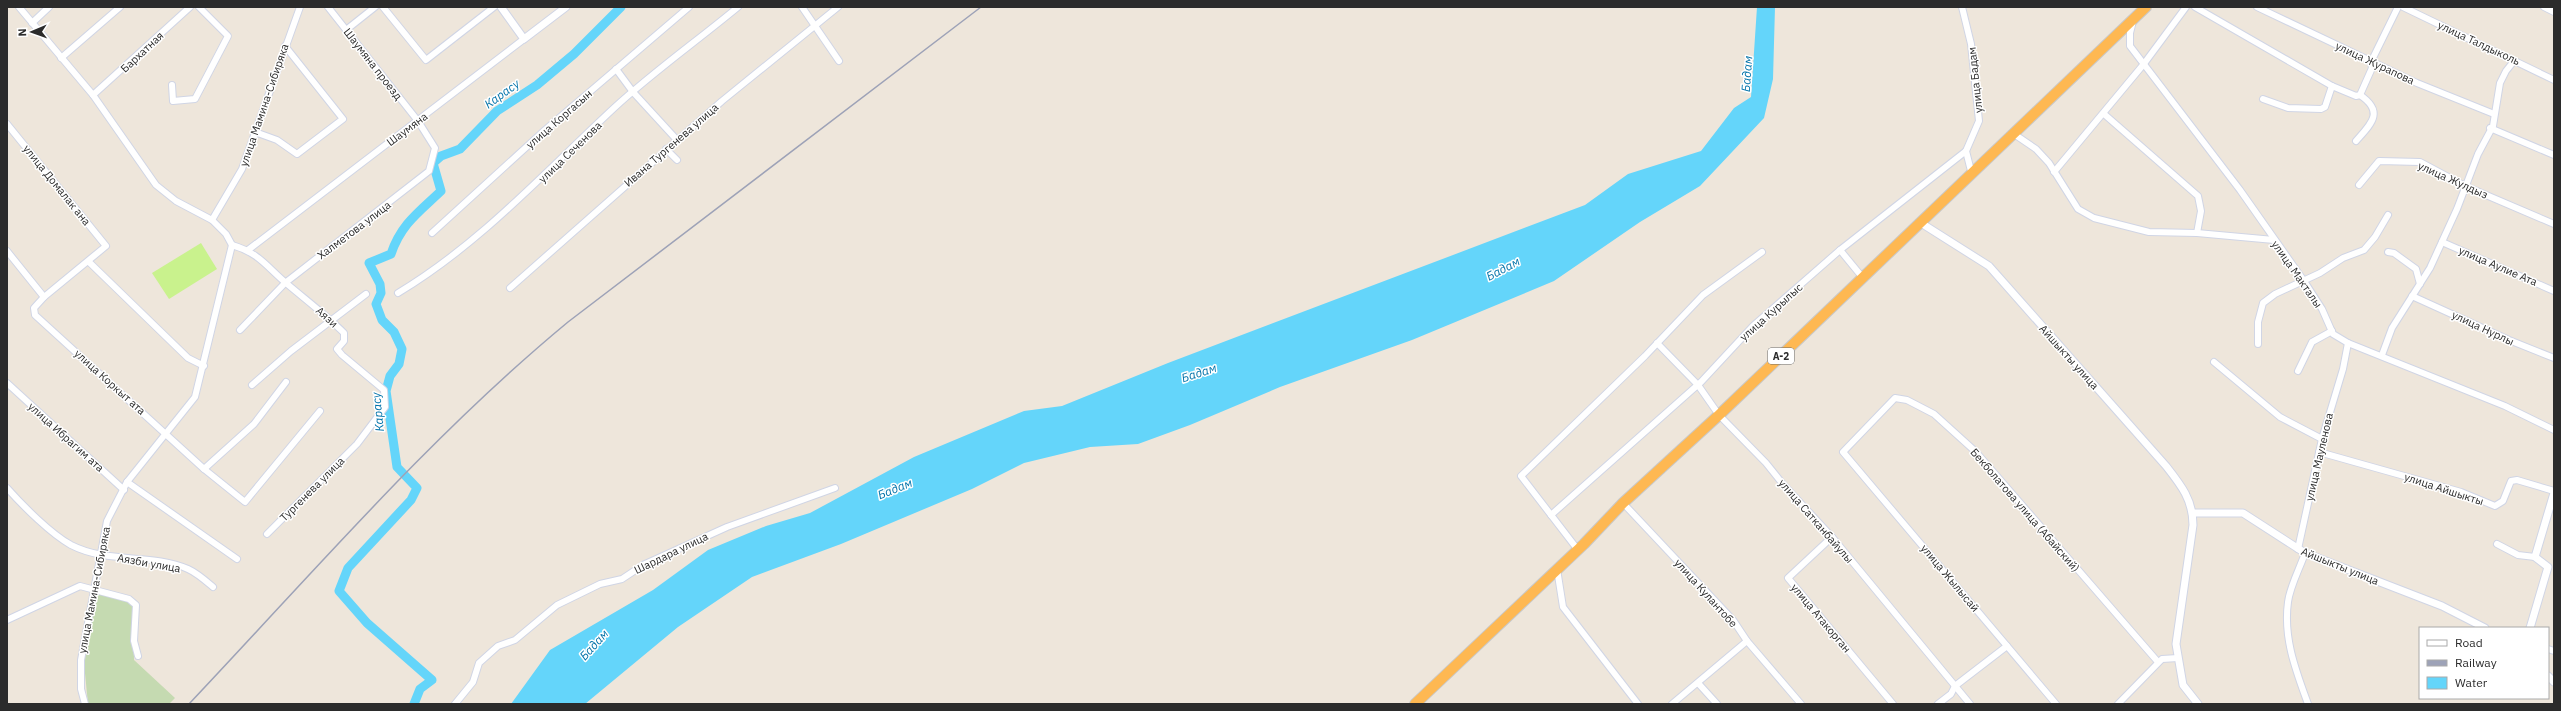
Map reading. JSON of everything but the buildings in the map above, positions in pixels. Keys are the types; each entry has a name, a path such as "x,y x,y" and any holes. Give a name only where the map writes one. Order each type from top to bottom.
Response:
{"highway":[{"name":"A-2","path":"1415,704 1578,550 1623,503 1719,415 1921,224 2146,7"}],"street":[{"path":"19,7 93,95 156,185 176,200 212,220 226,234 232,245"},
{"path":"32,23 49,7"},
{"path":"61,58 120,7"},
{"name":"Бархатная","path":"93,95 190,7"},
{"path":"172,85 173,101 194,99 228,36 199,7"},
{"name":"улица Мамина-Сибиряка","path":"212,220 242,170 300,7"},
{"name":"Шаумяна проезд","path":"328,7 418,121"},
{"path":"346,30 376,7"},
{"path":"383,7 426,60 494,7"},
{"path":"501,7 524,39"},
{"name":"Шаумяна","path":"248,250 566,7"},
{"name":"улица Коргасын","path":"432,233 616,69 689,7"},
{"name":"улица Сеченова","path":"398,293 467,246 527,194 633,92 738,7"},
{"path":"802,7 839,61"},
{"name":"Ивана Тургенева улица","path":"510,288 666,149 838,7"},
{"name":"улица Бадам","path":"1962,7 1971,44 1979,121 1966,151"},
{"path":"2054,172 2104,114 2186,7"},
{"path":"2195,7 2332,86 2356,96 2360,95 2374,110 2375,116 2373,122 2356,141"},
{"name":"улица Журапова","path":"2257,7 2417,83 2494,114"},
{"path":"2360,95 2372,68 2371,62 2398,7"},
{"name":"улица Талдыколь","path":"2403,7 2554,80"},
{"path":"2544,7 2554,12"},
{"name":"улица Макталы","path":"2134,18 2130,33 2130,46 2143,65 2240,190 2304,281 2322,309 2332,331 2348,343 2382,355 2505,406 2554,430"},
{"path":"255,132 277,140 297,154 343,119 285,46"},
{"path":"2382,355 2392,328 2420,284 2442,242 2490,128 2500,83 2506,71 2514,61"},
{"path":"616,69 633,92 677,140"},
{"path":"2263,99 2288,108 2321,109 2325,107 2332,86"},
{"path":"2104,114 2198,196 2201,205 2197,233"},
{"name":"Халметова улица","path":"240,330 285,282 425,176 429,171 435,148 418,121"},
{"name":"улица Домалак ана","path":"7,124 106,246 89,262"},
{"path":"2490,128 2554,155"},
{"path":"2014,134 2036,149 2054,172 2078,209 2084,214 2149,232 2197,233 2274,240"},
{"path":"666,149 677,160"},
{"path":"1966,151 1972,175"},
{"name":"улица Курылыс","path":"1550,515 1698,385 1753,326 1840,250 1966,151"},
{"name":"улица Жулдыз","path":"2359,185 2379,161 2420,162 2465,186 2554,224"},
{"path":"2258,344 2258,322 2263,303 2275,294 2304,281 2343,258 2364,250 2375,237 2388,215"},
{"name":"Айшыкты улица","path":"1921,224 1989,266 2166,466 2187,494 2193,513 2176,644 2183,685 2198,704"},
{"name":"улица Аулие Ата","path":"2442,242 2554,291"},
{"name":"улица Мамина-Сибиряка","path":"85,704 82,689 81,660 107,521 128,482 168,434 195,397 204,366 232,245"},
{"name":"Аязи","path":"232,245 248,250 258,256 285,282 331,320 344,333 344,341 338,349 342,355 384,390 385,407 357,444"},
{"path":"1840,250 1864,278"},
{"path":"7,251 44,297 89,262 188,358 204,366"},
{"path":"1578,550 1521,476 1657,343 1703,294 1762,252"},
{"path":"2388,252 2394,253 2416,269 2420,284"},
{"path":"252,384 331,320 366,294"},
{"name":"улица Нурлы","path":"2412,296 2509,340 2554,358"},
{"name":"улица Коркыт ата","path":"44,297 34,308 35,315 168,434 204,469 245,502 320,411"},
{"path":"2298,371 2312,342 2332,331"},
{"name":"улица Сатканбайулы","path":"1657,343 1698,385 1719,415 1766,463 1782,483 1832,537 1970,704"},
{"name":"улица Мауленова","path":"2298,549 2322,439 2343,369 2348,343"},
{"path":"2214,362 2280,417 2322,439"},
{"path":"204,469 254,424 286,382"},
{"name":"улица Ибрагим ата","path":"7,383 124,490"},
{"name":"Бекболатова улица (Абайский)","path":"1843,452 1895,398 1907,400 1934,414 1976,452 2158,662"},
{"name":"Тургенева улица","path":"268,534 357,444"},
{"name":"улица Жылысай","path":"1843,452 2056,704"},
{"name":"улица Айшыкты","path":"2319,452 2460,492 2495,506 2503,501 2510,481 2517,480 2554,492"},
{"path":"128,482 237,558"},
{"name":"Аязби улица","path":"7,488 24,507 71,545 101,555 163,563 188,570 214,587"},
{"name":"Шардара улица","path":"455,704 473,682 479,663 498,646 515,640 557,605 600,584 622,578 643,565 727,527 835,488"},
{"path":"2535,557 2554,492"},
{"name":"улица Кулантобе","path":"1623,503 1733,620 1747,641 1801,704"},
{"name":"Айшыкты улица","path":"2193,513 2243,513 2305,553 2467,618 2483,627"},
{"path":"2546,518 2554,518"},
{"name":"улица Атакорган","path":"1832,537 1788,578 1893,704"},
{"path":"2497,544 2518,555 2535,557 2551,567 2530,627"},
{"path":"2305,553 2288,601 2287,633 2293,661 2308,704"},
{"path":"1557,569 1563,607 1638,704"},
{"path":"8,618 80,586 129,599 136,605 134,641 138,656"},
{"path":"1672,704 1747,641"},
{"path":"1938,704 1951,694 1955,686 2007,646"},
{"path":"2118,704 2162,658 2178,658"},
{"path":"1698,683 1717,704"}],"green space":[{"path":"201,243 217,269 169,299 152,273"},
{"path":"96,592 133,602 134,660 175,698 169,704 88,704 84,663"}],"water":[{"name":"Бадам","path":"1757,7 1775,7 1773,79 1764,118 1700,186 1640,222 1554,281 1412,340 1280,387 1190,425 1138,444 1090,447 1024,463 972,489 841,544 752,577 678,627 585,704 511,704 550,650 653,590 708,550 766,526 810,513 914,457 1024,411 1062,406 1168,363 1585,205 1628,174 1701,151 1734,108 1751,97"}],"waterway":[{"name":"Карасу","path":"414,704 420,689 432,680 367,623 339,591 348,568 411,500 417,488 397,467 386,391 390,376 399,364 402,349 394,332 382,320 376,304 381,293 380,284 369,263 391,254 405,226 441,191 433,163 441,156 460,149 497,111 537,85 574,54 621,7"}],"railway":[{"path":"189,704 373,507 420,459 517,366 568,322 981,7"}]}
